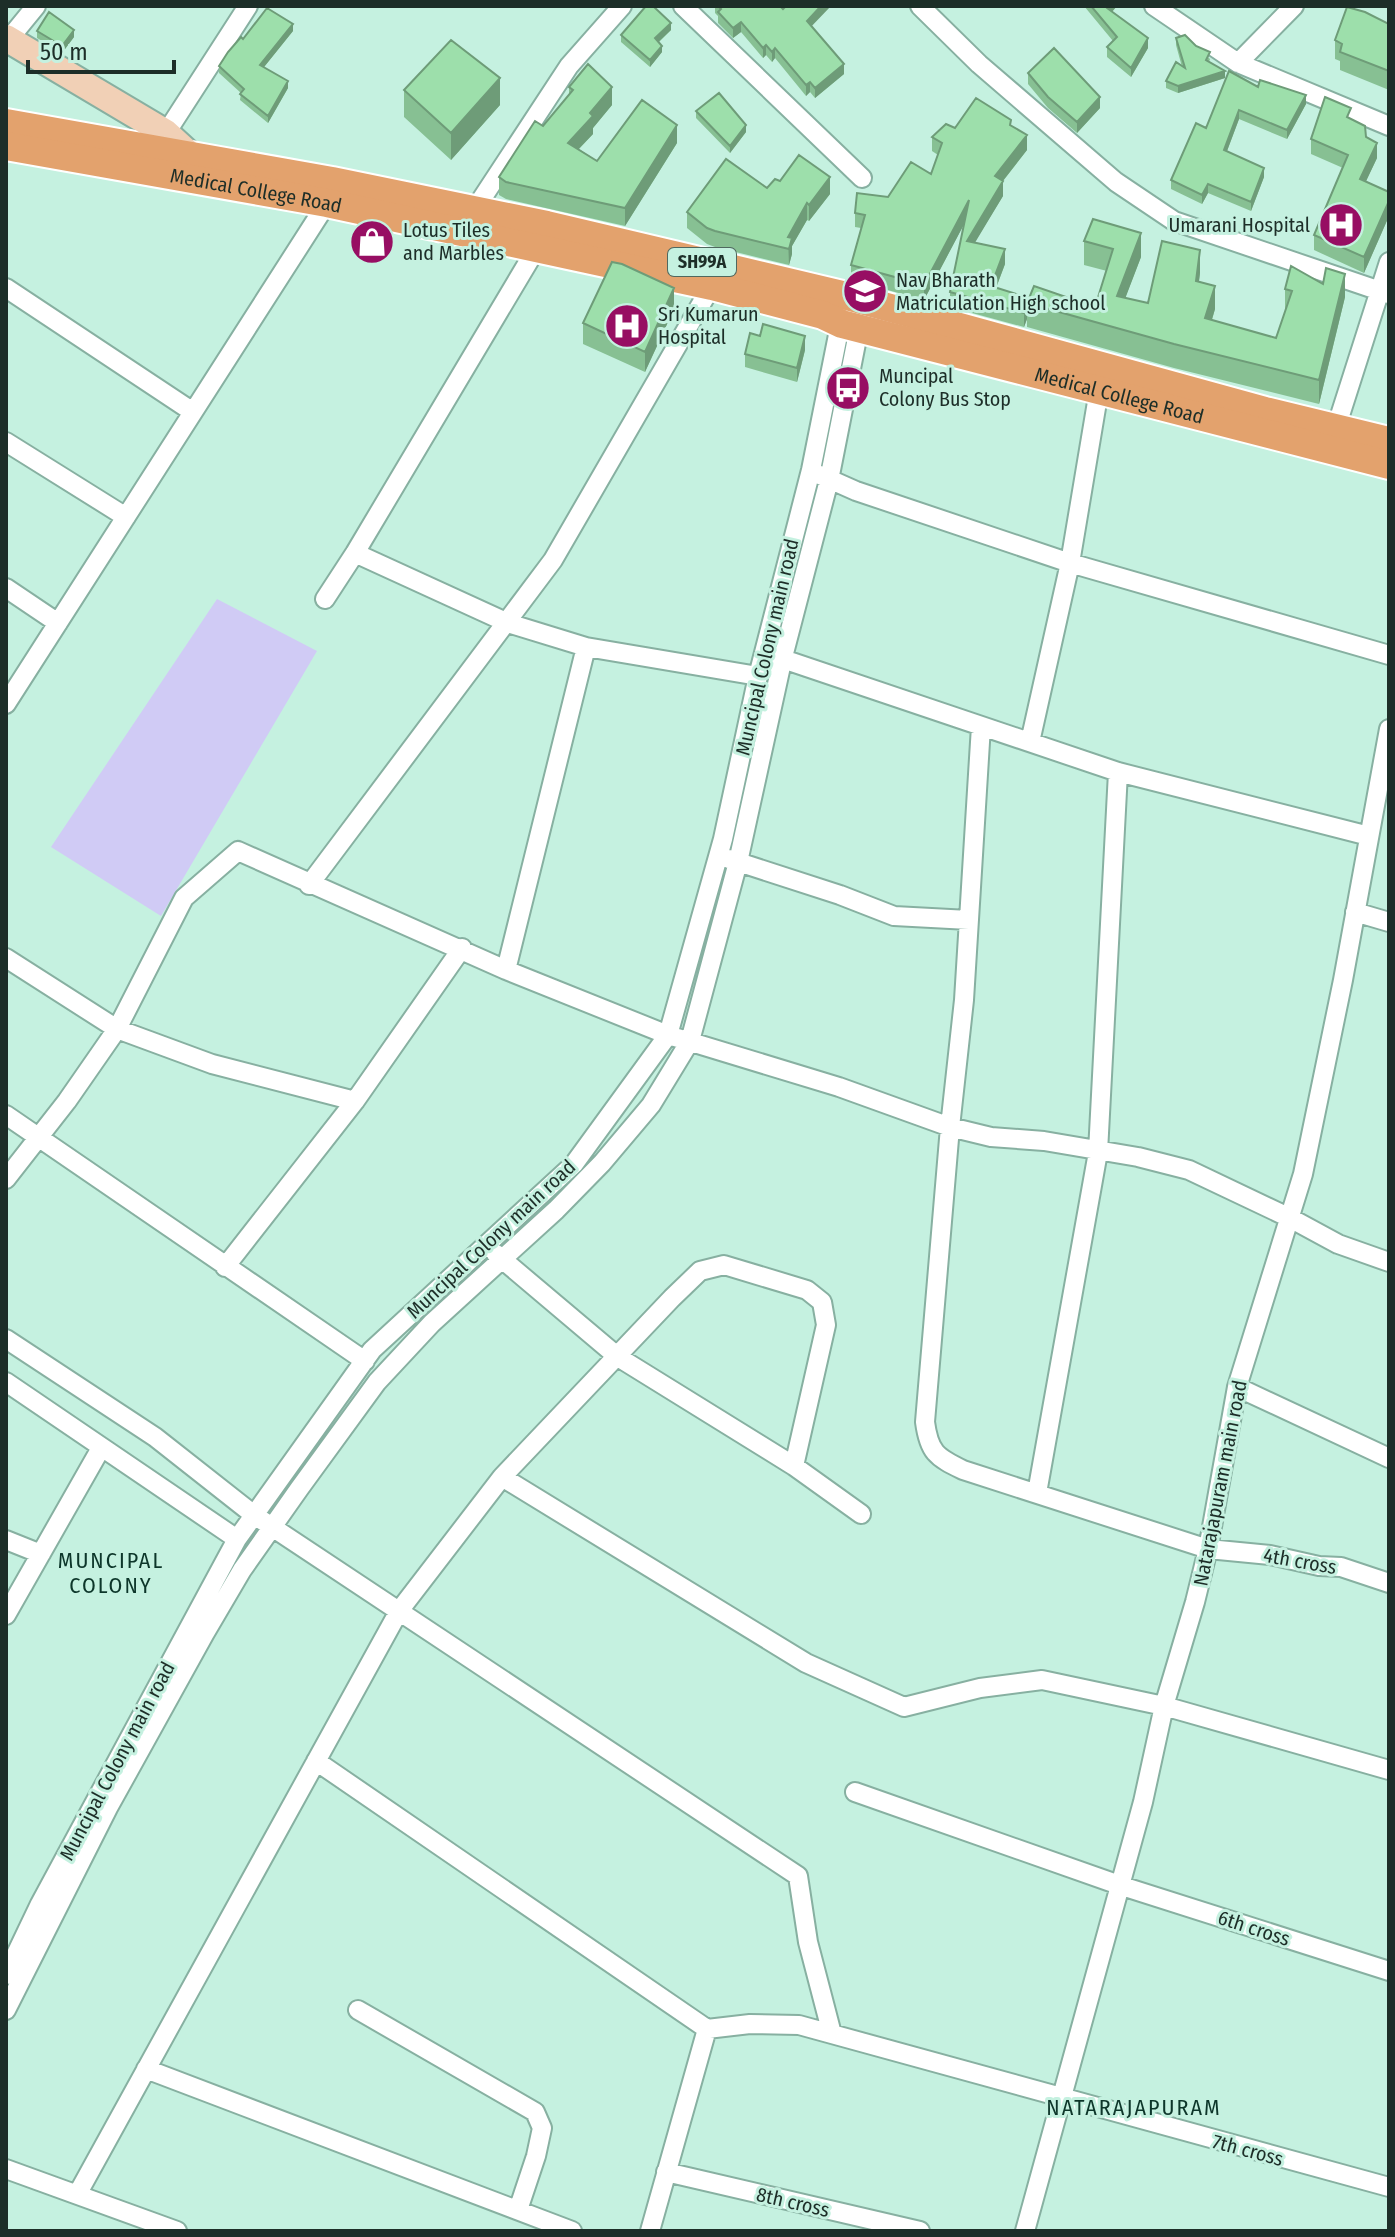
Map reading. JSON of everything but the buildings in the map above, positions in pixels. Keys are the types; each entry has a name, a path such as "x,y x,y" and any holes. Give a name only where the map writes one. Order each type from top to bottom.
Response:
{"main road":[{"name":"Medical College Road","path":"6,123 190,155 330,192 716,276 843,295 1265,411 1389,441"},
{"name":"Medical College Road","path":"6,146 330,192 475,209 543,237"},
{"name":"Medical College Road","path":"716,276 850,326 1389,465"}],"street":[{"path":"36,6 7,39 166,133 190,155"},
{"path":"166,133 248,6"},
{"path":"475,209 569,66 622,6"},
{"path":"683,6 862,178"},
{"path":"920,6 979,64 1116,182 1174,221 1384,292"},
{"path":"1154,6 1238,63 1389,126"},
{"path":"1238,63 1294,6"},
{"path":"6,704 330,192"},
{"path":"325,599 543,237"},
{"path":"1336,428 1384,292 1389,262"},
{"path":"309,885 553,560 716,276"},
{"path":"6,288 193,412"},
{"name":"Muncipal Colony main road","path":"6,1975 40,1904 237,1539 372,1350 574,1164 668,1035 719,855 758,676 850,326 843,295"},
{"path":"6,2010 108,1808 242,1570 377,1382 432,1323 503,1260 602,1163 651,1105 690,1041 738,862 783,657 829,480 850,326"},
{"path":"1030,742 1070,563 1099,390"},
{"path":"6,442 126,517"},
{"path":"811,470 829,480 1070,563 1389,655"},
{"path":"355,553 508,623 586,647 758,676"},
{"path":"6,588 58,623"},
{"path":"506,970 586,647"},
{"path":"764,653 1118,772 1369,836"},
{"path":"950,1127 964,1000 981,726"},
{"name":"Natarajapuram main road","path":"1025,2231 1143,1802 1164,1706 1208,1549 1237,1387 1306,1159 1386,763 1389,729"},
{"path":"1037,1493 1098,1152 1118,772"},
{"path":"6,1179 67,1101 117,1029 184,898 238,851 506,970 668,1035 839,1087 950,1127 991,1137 1044,1141 1138,1157 1189,1170 1338,1244 1389,1262"},
{"path":"719,855 894,916 969,920"},
{"path":"1355,912 1389,922"},
{"path":"225,1267 355,1101 462,948"},
{"path":"6,958 117,1029 212,1064 355,1101"},
{"path":"6,1115 365,1361"},
{"name":"4th cross","path":"950,1127 925,1422 929,1446 944,1461 963,1470 1208,1549 1341,1567 1389,1583"},
{"path":"486,1245 618,1357 794,1466 861,1514"},
{"path":"78,2193 399,1611 502,1477 700,1271 724,1265 807,1290 822,1302 826,1325 794,1466"},
{"path":"6,1339 155,1437 254,1515 798,1876 808,1942 832,2034"},
{"path":"6,1382 237,1539"},
{"path":"1237,1387 1386,1453"},
{"path":"6,1615 101,1448"},
{"path":"502,1477 806,1663 904,1707 980,1688 1042,1680 1164,1706 1389,1770"},
{"path":"6,1540 41,1554"},
{"path":"316,1761 707,2029 650,2231"},
{"name":"6th cross","path":"855,1792 1120,1886 1389,1971"},
{"path":"358,2010 535,2112 542,2128 518,2210"},
{"name":"7th cross","path":"707,2029 750,2024 799,2025 1389,2187"},
{"path":"146,2069 572,2231"},
{"path":"6,2169 177,2231"},
{"name":"8th cross","path":"666,2172 920,2231"}],"shaded area":[{"path":"217,599 317,651 161,916 51,847"}],"place":[{"name":"Umarani Hospital","path":"1341,225"},
{"name":"Lotus Tiles and Marbles","path":"372,242"},
{"name":"Nav Bharath Matriculation High school","path":"865,291"},
{"name":"Sri Kumarun Hospital","path":"627,326"},
{"name":"Muncipal Colony Bus Stop","path":"848,388"}],"district":[{"name":"MUNCIPAL COLONY","path":"111,1572"},
{"name":"NATARAJAPURAM","path":"1134,2107"}]}
